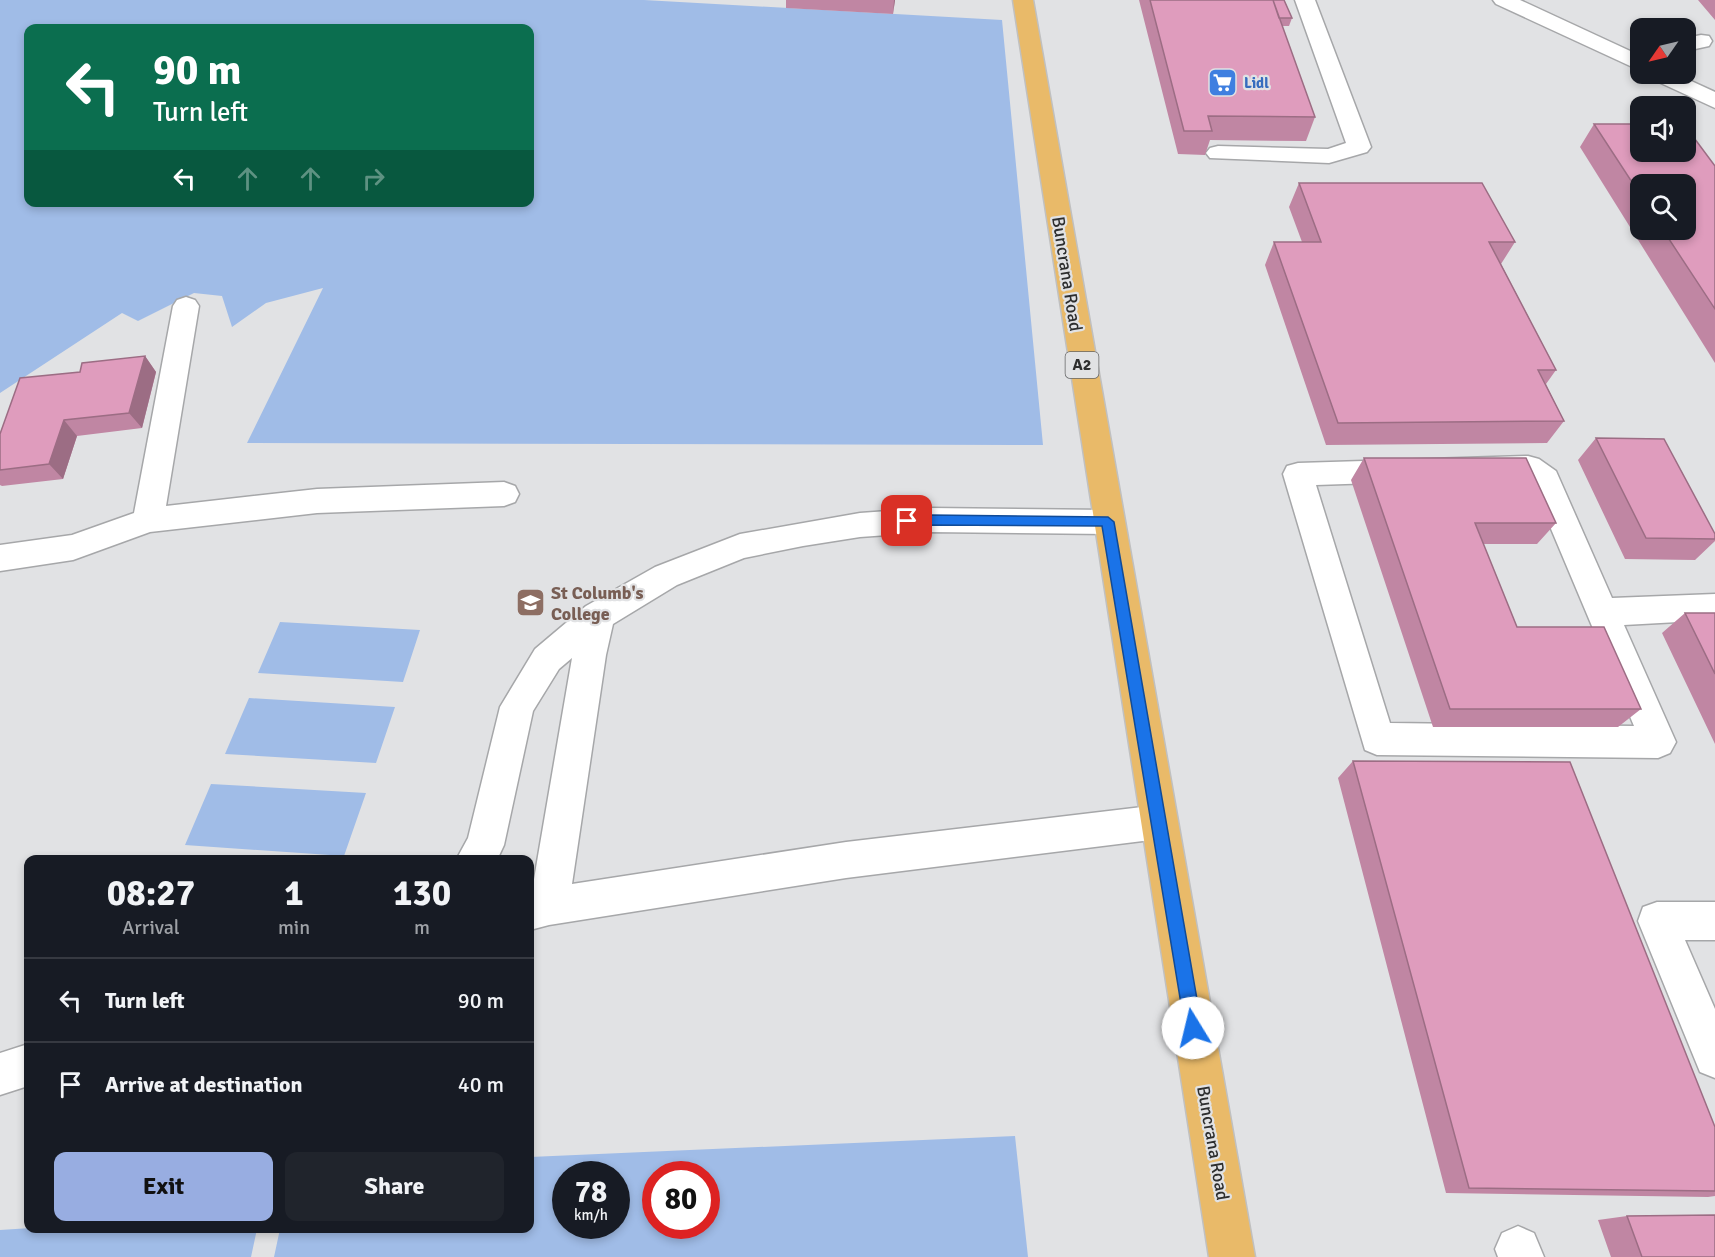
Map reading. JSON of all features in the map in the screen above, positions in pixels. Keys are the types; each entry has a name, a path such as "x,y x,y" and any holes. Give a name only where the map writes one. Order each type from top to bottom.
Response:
{"highway":[{"name":"Buncrana Road","path":"1023,0 1232,1257"}],"street":[{"path":"1218,153 1329,156 1359,147 1305,0"},
{"path":"1503,0 1630,58"},
{"path":"1680,84 1715,101"},
{"path":"148,520 186,306"},
{"path":"1528,467 1545,479 1602,612 1658,742 1377,739 1298,474 1528,467"},
{"path":"0,558 73,547 148,520 317,501 504,494"},
{"path":"479,855 490,823 517,707 548,659 598,616 666,576 750,544 860,525 930,520 1108,522"},
{"path":"1602,612 1715,607"},
{"path":"598,616 539,909 846,860 1159,822"},
{"path":"1715,921 1657,921 1715,1057"},
{"path":"0,1074 24,1066"}],"shaded area":[{"path":"0,0 644,0 1002,20 1043,445 247,443 323,288 266,303 232,327 222,296 194,293 138,321 122,313 0,393"},
{"path":"280,622 420,630 403,682 258,673"},
{"path":"249,698 395,707 376,763 225,754"},
{"path":"211,784 366,793 344,855 185,845"},
{"path":"1015,1136 1028,1257 274,1257 279,1233 534,1233 534,1157"},
{"path":"24,1228 24,1233 256,1233 251,1257 0,1257 0,1230"}],"building":[{"name":"Lidl","path":"1150,0 1273,0 1315,117 1208,116 1212,131 1184,131"},
{"path":"1273,0 1284,0 1292,18 1279,18"},
{"path":"1594,124 1630,124 1630,162 1696,162 1696,140 1715,166 1715,309 1670,240 1696,240 1696,174 1630,174 1630,179"},
{"path":"1299,183 1482,183 1515,242 1489,242 1556,370 1538,370 1564,421 1338,423 1274,242 1321,242"},
{"path":"145,356 129,413 64,420 49,464 0,470 0,434 20,378 80,372 82,363"},
{"path":"1596,438 1664,439 1715,534 1715,539 1646,538"},
{"path":"1364,458 1526,458 1556,523 1475,523 1517,627 1604,627 1641,709 1450,709"},
{"path":"1685,613 1715,613 1715,674"},
{"path":"1353,761 1570,762 1715,1127 1715,1191 1469,1188"},
{"path":"1715,1215 1715,1257 1642,1257 1627,1216"}],"place":[{"name":"Lidl","path":"1223,83"},
{"name":"St Columb's College","path":"530,603"}],"route":[{"path":"907,521 1108,522 1193,1028"}]}
